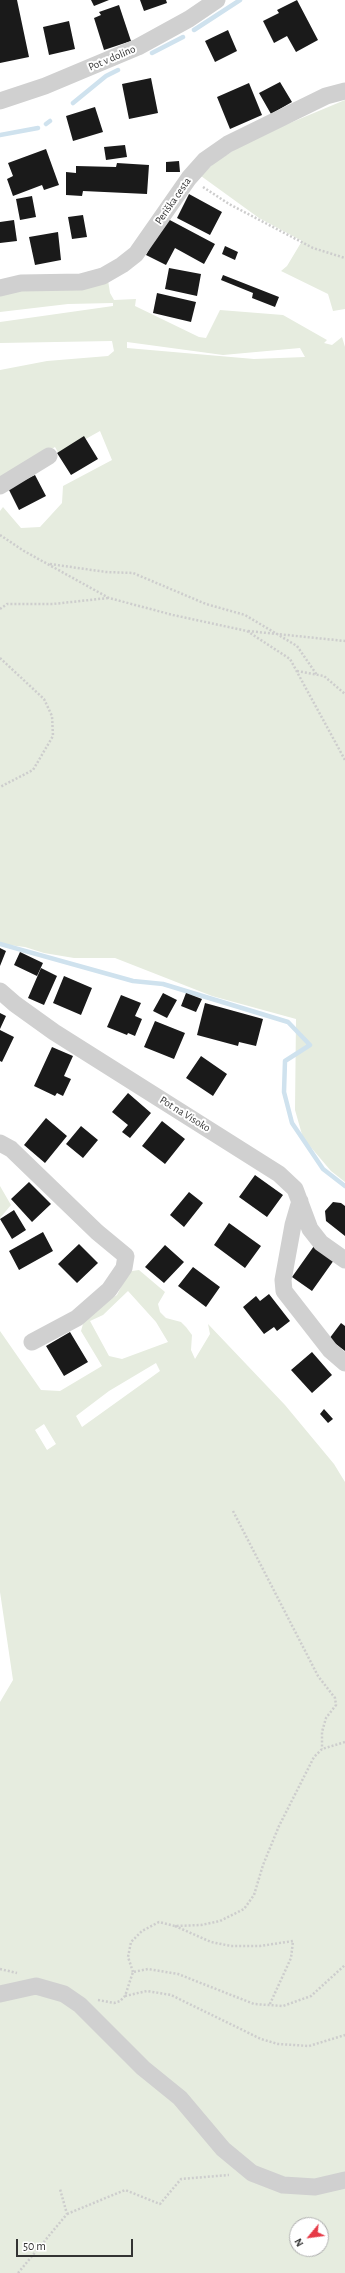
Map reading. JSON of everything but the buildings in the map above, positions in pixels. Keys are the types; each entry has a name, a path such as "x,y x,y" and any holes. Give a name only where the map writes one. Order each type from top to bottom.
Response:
{"street":[{"name":"Pot v dolino","path":"0,101 45,86 138,47 189,19 217,0"},
{"name":"Periška cesta","path":"0,288 21,283 81,282 103,276 122,265 136,254 189,178 205,160 228,144 326,96 345,91"},
{"path":"0,486 49,456"},
{"name":"Pot na Visoko","path":"0,991 15,1004 54,1032 279,1174 295,1189 300,1199 304,1218 310,1229 321,1243 345,1260"},
{"path":"0,1143 11,1150 97,1232 126,1256 124,1268 109,1290 77,1318 32,1342"},
{"path":"300,1199 293,1224 283,1280 284,1291 330,1350 345,1363"},
{"path":"0,1994 21,1987 36,1986 48,1988 64,1994 80,2005 143,2068 180,2098 223,2149 252,2173 283,2185 315,2187 345,2180"}],"path":[{"path":"189,178 229,204 313,248 345,258"},
{"path":"0,535 109,598 173,616 247,631 345,641"},
{"path":"48,563 106,572 133,573 206,604 245,615 297,646 317,675"},
{"path":"0,609 7,604 53,604 109,598"},
{"path":"247,631 290,659 345,760"},
{"path":"0,658 44,699 52,716 53,736 33,770 0,788"},
{"path":"297,671 324,676 345,694"},
{"path":"233,1511 318,1676 335,1698 336,1705 326,1718 322,1732 322,1749"},
{"path":"175,1926 201,1925 220,1921 244,1909 254,1895 263,1865 279,1826 314,1757 322,1749 345,1742"},
{"path":"125,1996 133,1972 128,1956 131,1942 142,1931 160,1922 175,1926 211,1942 231,1946 260,1946 293,1941 291,1958 269,2006"},
{"path":"133,1972 148,1968 178,1974 237,1998 269,2006 283,2006 311,1996 345,1965"},
{"path":"95,1999 114,2003 125,1996 147,1990 171,1995 261,2039 278,2044 309,2046 345,2035"},
{"path":"18,2273 67,2214 125,2190 160,2204 181,2179 252,2173"},
{"path":"60,2189 67,2214"}],"shaded area":[{"path":"345,100 345,309 333,311 328,294 281,271 287,266 302,241 259,218 201,176 215,162 254,138"},
{"path":"108,280 110,293 114,300 136,299 135,306 199,337 206,338 220,310 283,315 327,340 324,343 332,345 342,337 345,347 345,1182 331,1171 303,1138 295,1110 296,1019 212,996 115,958 74,958 44,953 25,947 0,944 0,511 3,507 21,528 40,527 62,503 63,486 112,460 100,431 59,454 55,447 0,480 0,370 47,361 108,356 114,351 112,341 0,343 0,322 113,306 113,303 68,304 0,312 0,292","holes":["127,342 223,355 300,348 305,357 254,359 127,348"]},
{"path":"0,1186 11,1205 0,1218"},
{"path":"139,1270 165,1292 158,1304 160,1312 166,1318 181,1322 192,1335 191,1350 195,1359 210,1334 208,1324 285,1405 334,1464 345,1482 345,2273 0,2273 0,1702 13,1680 0,1592 0,1331 41,1390 60,1391 102,1366 81,1331 83,1324 92,1311 117,1295 127,1275 132,1271","holes":["128,1291 156,1322 168,1342 122,1359 109,1356 90,1321 103,1315","156,1363 160,1371 82,1427 76,1416 109,1391","44,1424 56,1444 47,1450 35,1430"]}],"waterway":[{"path":"194,30 240,0"},
{"path":"152,53 183,37"},
{"path":"73,103 106,76 118,70"},
{"path":"46,124 50,121"},
{"path":"0,135 38,128"},
{"path":"0,944 133,981 163,984 288,1022 310,1045 285,1061 284,1092 292,1123 323,1169 345,1186"}]}
